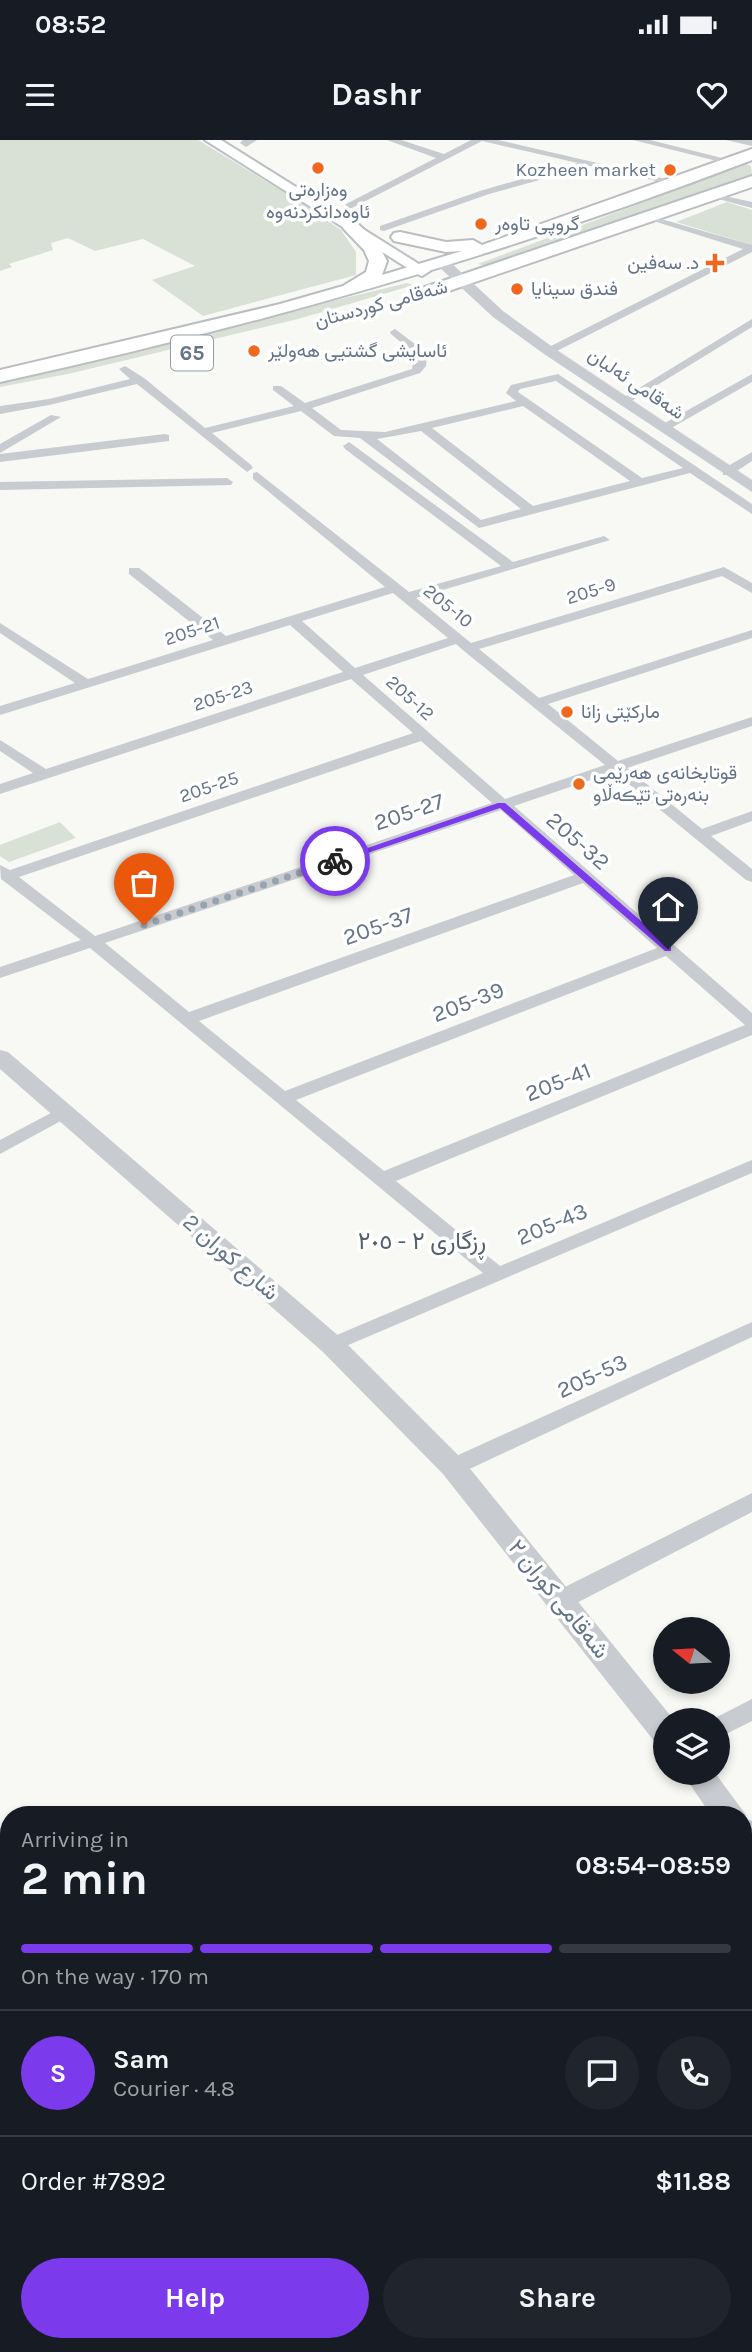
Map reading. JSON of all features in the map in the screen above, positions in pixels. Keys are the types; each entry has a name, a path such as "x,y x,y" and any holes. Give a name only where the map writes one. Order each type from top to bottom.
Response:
{"highway":[{"name":"شەقامی کوردستان","path":"597,210 625,193 661,178 710,149 752,144"},
{"name":"شەقامی کوردستان","path":"0,376 120,351 335,297 444,264 752,154"},
{"name":"شەقامی کوردستان","path":"477,300 442,294 408,299 751,181"},
{"path":"335,297 369,281 380,265 370,222 456,248 533,233"},
{"path":"477,300 488,281 527,260"},
{"name":"65","path":"0,394 132,374 150,363"}],"main road":[{"path":"212,140 266,174 370,222 422,271"},
{"path":"266,174 289,169"},
{"path":"332,196 370,222 444,264"}],"street":[{"path":"392,140 444,157"},
{"path":"370,222 444,157 478,140"},
{"path":"486,140 661,178"},
{"path":"638,140 710,149"},
{"path":"678,140 710,149"},
{"path":"731,140 752,144"},
{"path":"370,222 590,163"},
{"path":"714,195 752,205"},
{"path":"652,217 752,248"},
{"path":"549,351 752,248"},
{"name":"شەقامی ئەلبان","path":"444,264 457,284"},
{"name":"شەقامی ئەلبان","path":"422,271 457,284 549,351 752,487"},
{"path":"624,401 752,323"},
{"path":"203,432 304,407 416,371 420,366 421,353 395,332"},
{"path":"0,410 49,402 132,374"},
{"name":"205-10","path":"132,374 752,877"},
{"path":"640,483 512,393 515,387 558,377 752,510"},
{"path":"662,428 752,377"},
{"path":"277,388 338,433 364,435 385,436 525,402"},
{"path":"49,402 61,433"},
{"path":"423,427 531,511"},
{"path":"0,458 61,433"},
{"path":"0,449 61,433 165,438"},
{"path":"364,435 479,524 693,469"},
{"path":"349,446 511,567"},
{"path":"727,472 752,456"},
{"path":"0,486 228,482"},
{"path":"407,597 604,540"},
{"path":"134,571 223,641"},
{"name":"205-9","path":"464,643 724,571 752,589"},
{"name":"205-21","path":"0,711 395,588"},
{"name":"205-12","path":"292,620 502,805"},
{"path":"0,627 88,685"},
{"path":"537,703 752,634"},
{"name":"205-23","path":"0,789 353,673 464,643"},
{"name":"205-27","path":"0,973 752,721"},
{"name":"205-25","path":"4,873 423,735"},
{"path":"0,744 44,774"},
{"name":"205-32","path":"502,805 752,1022"},
{"path":"700,835 752,816"},
{"path":"4,873 187,1018 497,1274"},
{"name":"205-37","path":"187,1018 584,877"},
{"name":"205-39","path":"284,1098 668,949"},
{"name":"205-41","path":"382,1179 752,1030"},
{"name":"شارع كوران 2","path":"0,1057 332,1345 453,1467"},
{"path":"0,1148 64,1112"},
{"name":"205-43","path":"332,1345 752,1166"},
{"name":"205-53","path":"453,1467 752,1329"},
{"name":"شەقامی کوران ٢","path":"453,1467 653,1717"},
{"path":"561,1600 752,1502"},
{"path":"730,1721 752,1709"},
{"path":"706,1785 723,1806"}],"shaded area":[{"path":"0,140 198,140 341,230 356,252 356,275 203,316 152,280 195,266 143,239 95,251 68,238 51,243 53,250 9,264 12,267 0,271"},
{"path":"746,164 751,166 752,174 487,266 478,264"},
{"path":"727,202 752,210 752,245 676,222"},
{"path":"407,283 414,285 298,319 68,374 0,387 0,378 59,367"},
{"path":"60,822 76,838 9,862 0,856 0,845"}],"way so far":[{"path":"144,925 335,861"}],"place":[{"name":"وەزارەتی ئاوەدانکردنەوە","path":"318,168"},
{"name":"Kozheen market","path":"670,170"},
{"name":"گروپی تاوەر","path":"481,224"},
{"name":"د. سەفین","path":"715,263"},
{"name":"فندق سينايا","path":"517,289"},
{"name":"ئاسایشی گشتیی هەولێر","path":"254,351"},
{"name":"مارکێتی زانا","path":"567,712"},
{"name":"قوتابخانەی هەرێمی بنەرەتی تێڪەڵاو","path":"579,784"}],"district":[{"name":"ڕزگاری ٢ - ٢٠٥","path":"422,1241"}],"route":[{"path":"335,861 502,805 668,949"}]}
